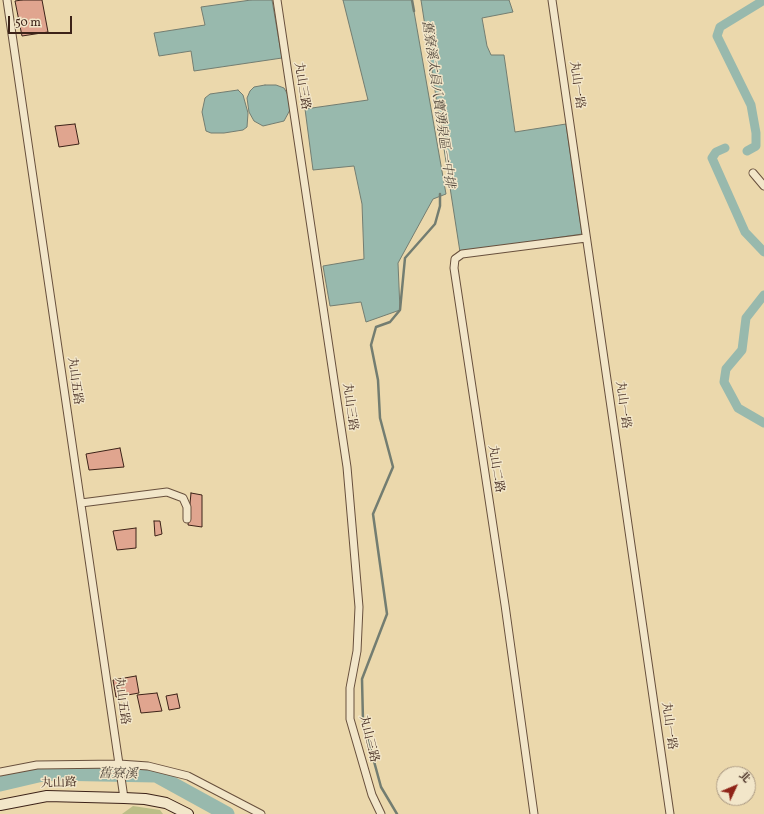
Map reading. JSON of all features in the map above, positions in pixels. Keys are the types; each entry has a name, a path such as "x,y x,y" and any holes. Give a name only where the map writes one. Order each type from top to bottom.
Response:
{"street":[{"name":"丸山五路","path":"7,0 124,797"},
{"name":"丸山三路","path":"277,0 347,467 359,608 358,651 350,688 350,720 372,796 381,814"},
{"name":"丸山一路","path":"552,0 670,814"},
{"path":"753,173 764,186"},
{"name":"丸山二路","path":"534,814 505,606 454,268 456,259 462,254 586,238"},
{"path":"81,503 167,492 183,498 188,507 187,519"},
{"path":"0,772 37,765 148,766 188,776 261,814"},
{"name":"丸山路","path":"0,805 48,796 124,797 166,803 188,814"}],"green space":[{"path":"133,806 160,810 163,814 122,814"}],"water":[{"path":"251,0 272,0 282,58 194,71 191,51 159,56 154,33 205,25 201,7"},
{"path":"343,0 412,0 446,194 433,199 398,263 400,310 366,322 361,302 330,306 323,266 364,259 362,204 354,166 313,170 305,109 368,100"},
{"path":"421,0 509,0 513,12 482,18 487,46 491,55 504,55 515,132 566,124 582,234 460,252"},
{"path":"276,85 284,88 288,95 291,108 284,121 263,126 254,121 249,112 247,98 250,91 254,87"},
{"path":"238,90 243,95 248,113 247,127 243,130 224,133 211,133 206,131 202,112 205,98 210,94"}],"building":[{"path":"42,0 48,32 22,36 15,1"},
{"path":"75,124 79,144 59,147 55,126"},
{"path":"120,448 124,467 89,470 86,454"},
{"path":"191,493 202,495 202,527 188,525"},
{"path":"154,521 160,521 162,534 155,536"},
{"path":"136,528 136,548 117,550 113,531"},
{"path":"136,676 139,693 116,697 113,680"},
{"path":"157,693 162,711 141,713 137,695"},
{"path":"177,694 180,708 169,710 166,696"}],"waterway":[{"name":"舊寮溪太員八寶湧泉區一中排","path":"412,0 414,11"},
{"path":"747,151 756,146 756,133 751,105 717,36 720,27 762,0"},
{"path":"725,148 716,152 712,158 745,232 764,252"},
{"name":"舊寮溪太員八寶湧泉區一中排","path":"397,814 381,787 363,721 362,679 387,614 373,514 393,467 380,418 378,380 371,345 376,327 390,322 400,310 405,258 435,224 440,206 440,194"},
{"path":"764,295 746,318 742,350 726,369 724,382 738,408 764,423"},
{"name":"舊寮溪","path":"0,784 47,773 156,775 227,814"}]}
